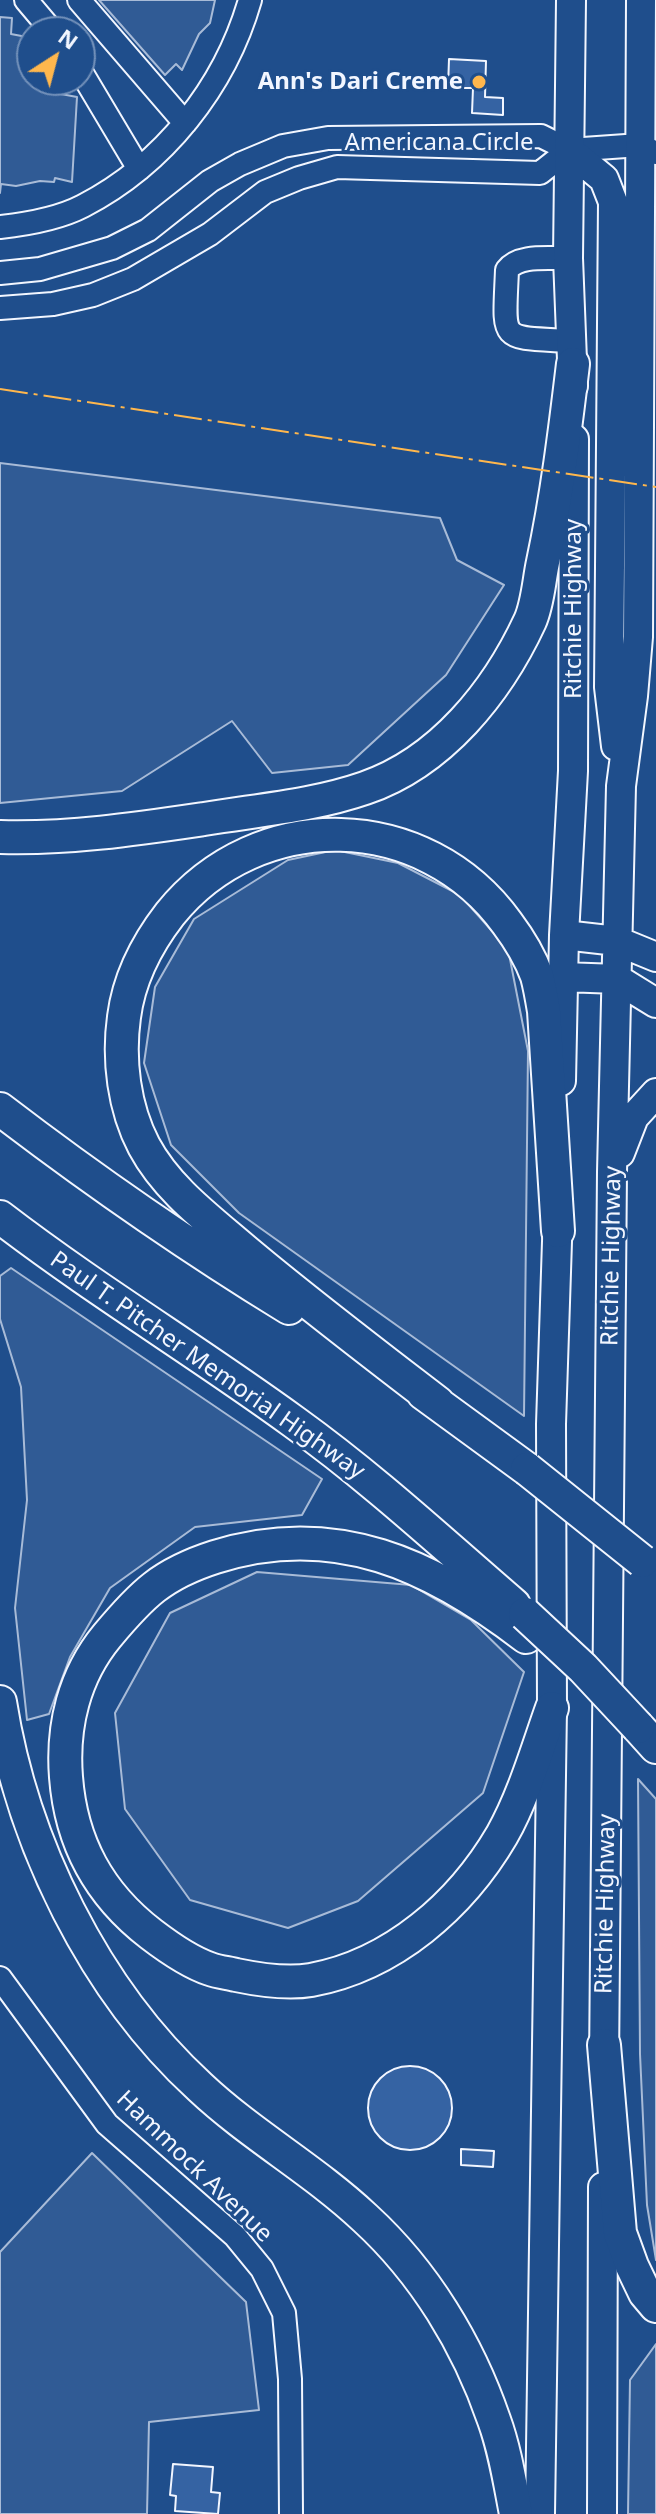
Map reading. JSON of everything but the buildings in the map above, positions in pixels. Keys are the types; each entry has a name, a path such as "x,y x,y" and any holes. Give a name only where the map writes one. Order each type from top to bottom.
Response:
{"highway":[{"path":"0,837 41,838 111,833 318,801 366,788 410,767 450,735 478,707 532,618 558,489 572,353"},
{"path":"558,1231 544,1011 536,975 519,939 494,905 470,881 432,856 397,843 357,835 321,833 279,842 242,855 181,901 154,935 135,972 121,1040 123,1075 131,1113 144,1146 164,1176 197,1209 287,1286 527,1469 651,1570"},
{"path":"0,1109 94,1182 196,1252 438,1403"},
{"name":"Paul T. Pitcher Memorial Highway","path":"0,1217 57,1260 295,1422 380,1489 525,1626 583,1668 647,1737"},
{"path":"525,1626 428,1572 381,1554 286,1543 234,1552 195,1564 155,1584 101,1644 82,1675 70,1709 64,1750 68,1799 79,1842 99,1882 125,1914 167,1946 209,1969 259,1979 309,1980 344,1971 399,1946 439,1914 478,1869 502,1834 552,1708"},
{"path":"0,1702 20,1791 40,1849 70,1915 110,1982 158,2042 199,2086 365,2217 427,2288 456,2334 495,2421 516,2514"},
{"path":"604,2045 620,2233 645,2293 656,2306"}],"main road":[{"name":"Ritchie Highway","path":"540,2514 552,1708 551,1424 564,935 573,771 572,353 568,258 571,0"},
{"name":"Ritchie Highway","path":"602,2514 612,1172 621,786 638,637 637,534 651,144 648,44 641,0"},
{"path":"569,150 604,179 613,202 609,687 621,786"},
{"path":"637,534 656,561"},
{"path":"564,935 617,941 656,957"},
{"path":"564,977 617,979 656,1003"},
{"path":"612,1172 634,1117 656,1093"}],"street":[{"path":"26,0 40,16"},
{"path":"79,0 185,123"},
{"path":"0,227 60,215 82,207 139,169 185,123 211,87 231,49 250,0"},
{"path":"95,96 139,169"},
{"name":"Americana Circle","path":"0,273 40,269 112,248 148,230 210,181 283,146 328,138 541,136 569,150 651,144"},
{"name":"Americana Circle","path":"0,308 53,304 93,295 133,279 210,234 265,192 337,167 540,173 569,150"},
{"path":"568,258 512,263 507,270 505,322 516,338 572,353"},
{"name":"Hammock Avenue","path":"0,1978 107,2124 235,2236 262,2269 284,2313 290,2379 291,2514"}],"shaded area":[{"path":"99,0 215,0 210,23 199,34 182,70 176,64 165,75"},
{"path":"0,17 12,18 11,34 16,35 16,96 77,97 72,182 55,178 54,182 40,181 16,186 1,184 0,193"},
{"path":"0,463 440,518 457,560 504,585 446,675 348,765 272,773 232,721 122,791 0,803"},
{"path":"335,850 398,863 460,895 508,949 528,1051 524,1416 239,1213 171,1145 144,1063 155,987 194,919 288,860"},
{"path":"11,1268 322,1479 302,1515 195,1527 110,1588 70,1657 49,1714 27,1720 15,1608 27,1500 21,1387 0,1319 0,1276"},
{"path":"257,1572 411,1585 471,1620 524,1672 483,1793 358,1901 288,1928 190,1900 125,1809 115,1713 170,1613"},
{"path":"638,1779 656,1799 656,2260 647,2205 640,2054"},
{"path":"92,2153 246,2302 259,2410 149,2422 147,2514 0,2514 0,2252"},
{"path":"656,2344 656,2514 628,2514 630,2380"}],"power":[{"path":"0,389 656,487"}],"place":[{"name":"Ann's Dari Creme","path":"479,82"}]}
